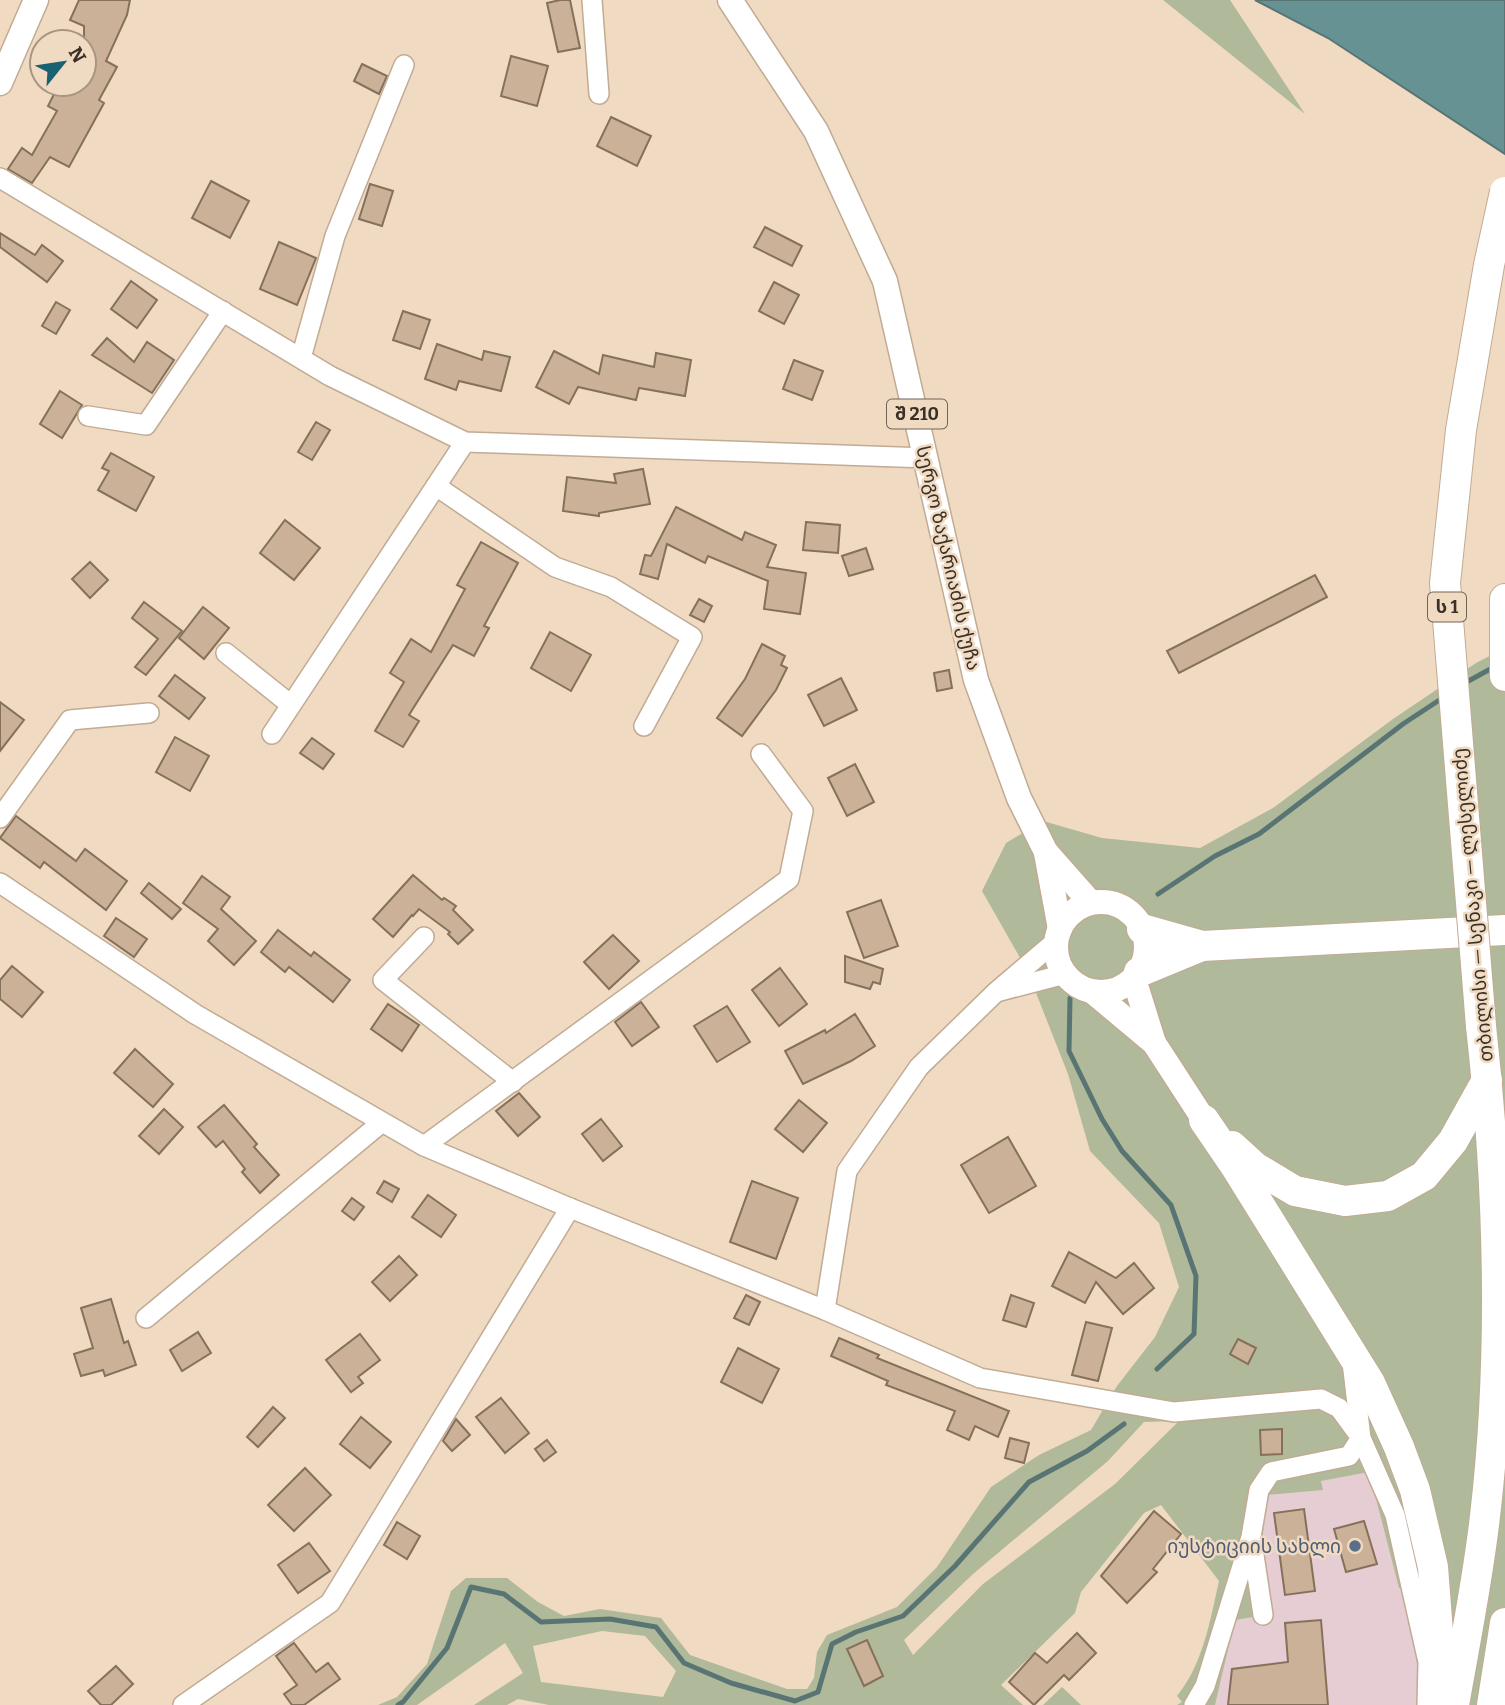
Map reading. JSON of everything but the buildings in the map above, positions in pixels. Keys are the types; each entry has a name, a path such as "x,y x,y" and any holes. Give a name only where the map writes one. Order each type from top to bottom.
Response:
{"highway":[{"name":"თბილისი — სენაკი — ლესელიძე","path":"1454,1705 1485,1516 1497,1371 1495,1177 1445,583 1461,430 1489,265 1505,192"},
{"path":"1505,599 1505,676"},
{"path":"1142,929 1202,946 1505,930"},
{"path":"1136,975 1202,946"},
{"path":"1204,1121 1255,1167 1295,1191 1345,1201 1388,1196 1424,1176 1454,1141 1487,1080"},
{"path":"1204,1121 1236,1167 1370,1383 1415,1489 1433,1567 1443,1705"},
{"path":"1492,1705 1505,1623"}],"main road":[{"path":"0,83 36,0"},
{"name":"სერგო ზაქარიაძის ქუჩა","path":"730,0 816,131 885,281 976,680 1018,798 1046,852 1091,904"},
{"name":"სერგო ზაქარიაძის ქუჩა","path":"1046,852 1058,935"},
{"path":"1093,992 1115,990 1136,975 1146,951 1142,929 1137,920 1121,907 1101,902 1072,913 1058,935 1057,959 1065,974 1077,986 1093,992 1154,1043 1204,1121"},
{"path":"1136,975 1154,1043"}],"street":[{"path":"592,0 599,94"},
{"path":"301,358 335,236 404,65"},
{"path":"0,178 330,376 465,442 927,458"},
{"path":"88,416 146,425 223,311"},
{"path":"272,734 465,442"},
{"path":"436,486 555,567 611,587 692,637 644,726"},
{"path":"226,653 291,705"},
{"path":"0,818 70,720 149,713"},
{"path":"424,1146 789,879 803,811 761,754"},
{"path":"0,883 195,1014 424,1146 569,1208 825,1310 980,1378 1174,1412 1321,1399 1339,1408 1361,1438 1395,1515 1428,1662 1427,1705"},
{"path":"825,1310 848,1171 919,1067 1058,935"},
{"path":"424,937 383,980 513,1082"},
{"path":"996,992 1065,974"},
{"path":"146,1318 381,1123"},
{"path":"183,1705 330,1603 569,1208"},
{"path":"1194,1705 1205,1686 1251,1537 1259,1490 1271,1472 1349,1456 1361,1438 1350,1351"},
{"path":"1251,1537 1263,1615"}],"shaded area":[{"path":"1369,1472 1399,1588 1409,1586 1421,1705 1215,1705 1235,1620 1261,1559 1266,1495 1322,1490 1321,1481"}],"green space":[{"path":"1163,0 1230,0 1305,114"},
{"path":"1505,648 1505,1705 1421,1705 1409,1587 1399,1588 1369,1472 1321,1481 1323,1490 1266,1495 1261,1559 1270,1614 1235,1620 1215,1705 1177,1705 1182,1702 1177,1696 1193,1670 1204,1642 1219,1581 1161,1505 1144,1513 1081,1592 1075,1613 1001,1685 1023,1705 549,1705 518,1699 507,1705 474,1705 523,1673 505,1643 417,1705 378,1705 397,1697 427,1664 451,1591 466,1578 507,1578 538,1602 564,1616 600,1609 661,1618 690,1655 787,1689 807,1689 814,1678 817,1652 827,1635 897,1607 937,1567 991,1487 1039,1455 1091,1430 1117,1386 1155,1337 1179,1287 1159,1223 1090,1151 1068,1074 1027,970 982,891 1006,843 1043,821 1102,838 1200,848 1273,808 1393,719 1476,663","holes":["1179,1421 1115,1484 983,1584 913,1655 904,1640 973,1574 1108,1461 1144,1422","602,1631 645,1636 676,1671 663,1697 541,1682 533,1646"]},
{"path":"1062,1687 1081,1705 1043,1705"}],"water":[{"path":"1255,0 1505,0 1505,154 1328,38"}],"waterway":[{"path":"1463,684 1494,667"},
{"path":"1158,894 1215,856 1259,834 1403,724 1444,697"},
{"path":"1070,998 1069,1051 1102,1119 1122,1151 1171,1205 1196,1276 1194,1334 1157,1369"},
{"path":"398,1705 447,1648 471,1587 504,1594 541,1622 610,1619 656,1627 684,1663 731,1683 795,1701 818,1692 832,1644 856,1632 903,1616 955,1566 1029,1482 1087,1451 1124,1424"}],"place":[{"name":"იუსტიციის სახლი","path":"1355,1546"}]}
